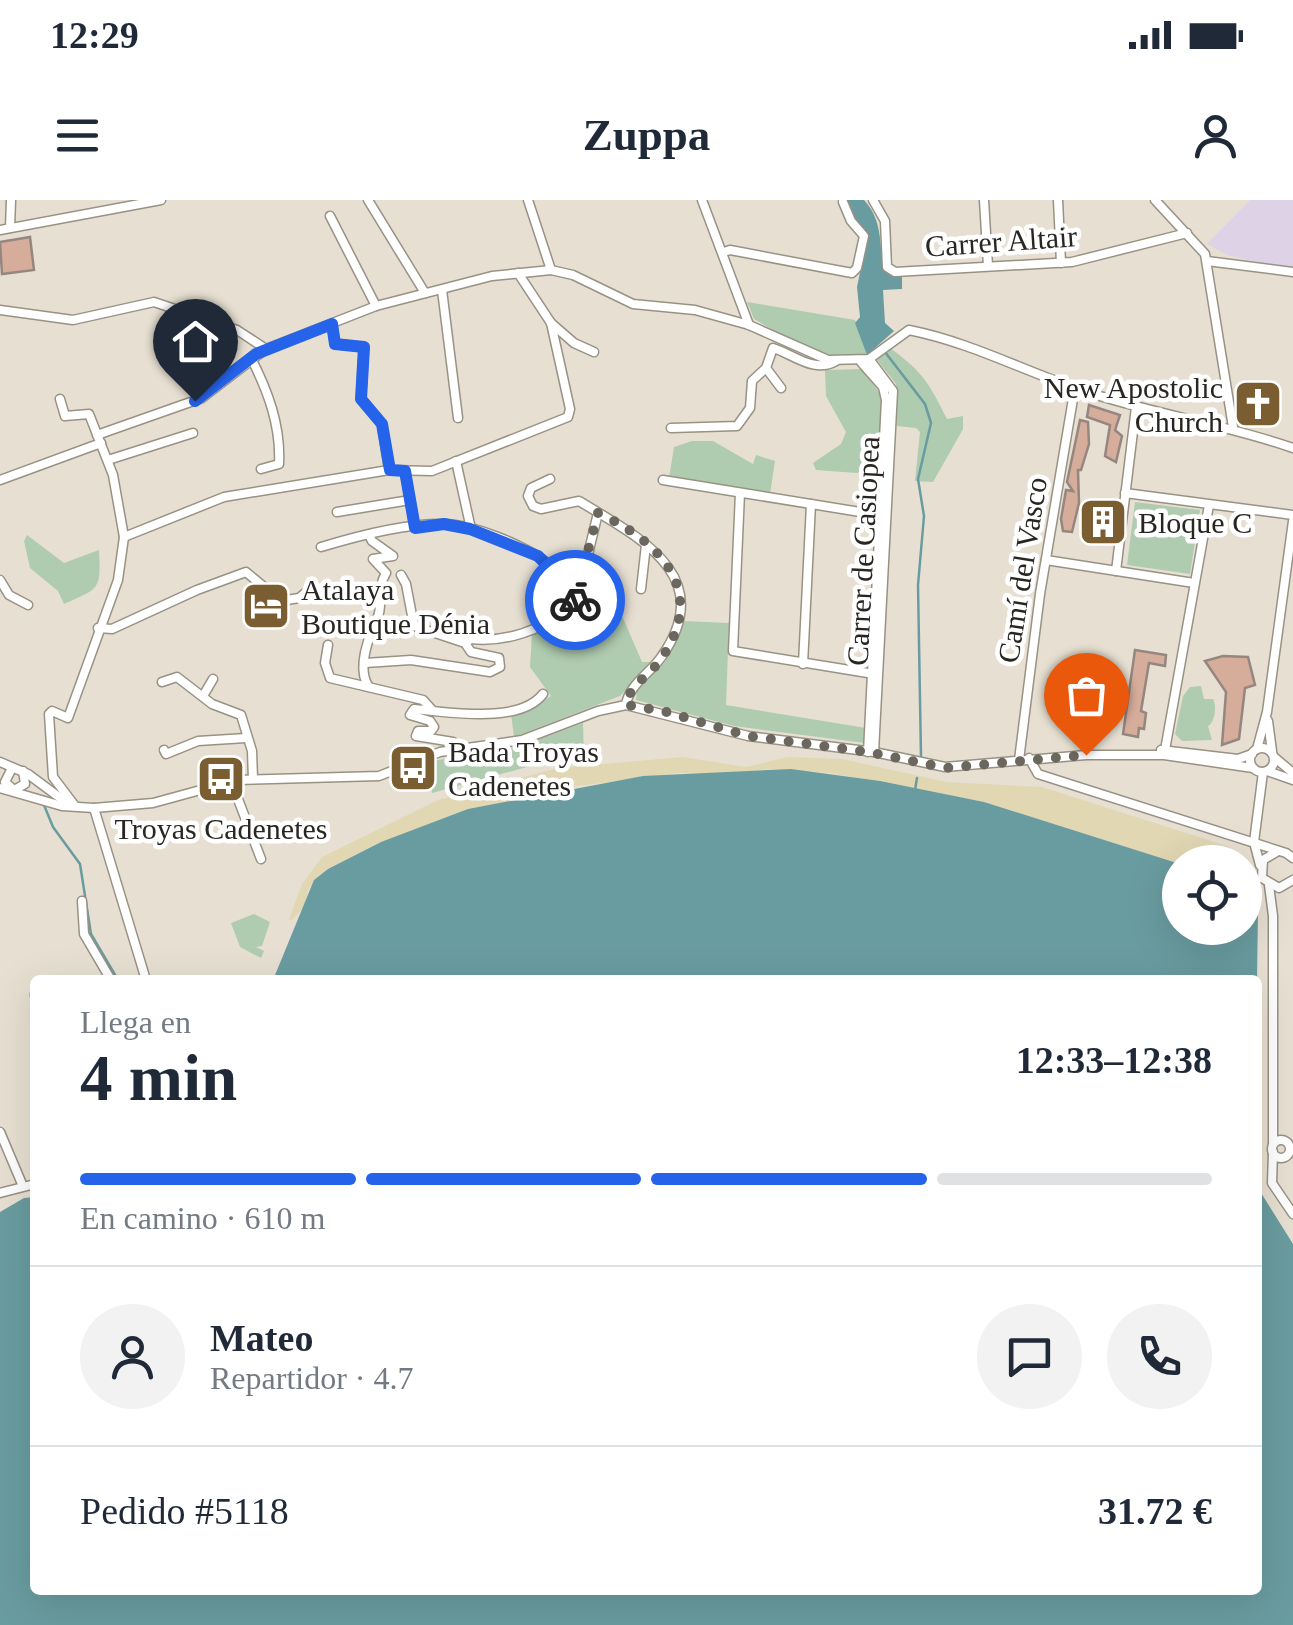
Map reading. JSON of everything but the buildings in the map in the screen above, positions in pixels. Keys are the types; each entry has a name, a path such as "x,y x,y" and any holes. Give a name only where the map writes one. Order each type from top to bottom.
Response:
{"street":[{"path":"11,200 5,229 162,200"},
{"path":"368,200 425,293"},
{"path":"542,200 529,204 551,270"},
{"path":"702,200 749,324"},
{"name":"Carrer Altair","path":"873,200 884,221 890,270 1061,263 1187,232"},
{"path":"984,200 988,266"},
{"path":"1058,200 1061,263"},
{"path":"1156,200 1203,248 1233,427"},
{"path":"724,252 852,273 858,268 864,236 850,221 843,202"},
{"path":"330,216 376,306"},
{"path":"1207,261 1293,272"},
{"path":"0,480 202,398 266,349 376,306 518,273 551,270 572,275 633,304 695,310 749,324 778,335 812,356 836,361 868,359 908,330 938,336 1136,407 1233,427 1293,448"},
{"path":"518,273 550,323 574,343 594,352"},
{"path":"442,290 458,418"},
{"path":"0,310 73,320 154,302 236,330 266,349"},
{"path":"124,537 224,497 390,470 432,471 570,415 550,323"},
{"path":"332,324 335,344 362,345 361,399 382,424 390,470"},
{"path":"672,428 738,426 750,408 752,380 766,368 768,352 773,348 810,364 830,366 836,361"},
{"path":"251,358 271,402 278,440 279,464 260,469"},
{"name":"Carrer de Casiopea","path":"868,359 886,394 884,515 871,752"},
{"path":"766,368 781,388"},
{"name":"Camí del Vasco","path":"1024,759 1031,662 1074,387"},
{"path":"60,398 65,416 89,414 120,500 124,537 118,580 68,718 52,711 49,714 53,777 68,800 78,807"},
{"path":"1116,571 1136,407"},
{"path":"108,460 194,432"},
{"path":"456,461 470,529"},
{"path":"405,471 415,528"},
{"path":"550,479 531,488 528,496 533,506 541,509 578,501 620,524 675,575 679,618 667,650 630,691 626,705"},
{"path":"662,480 884,515"},
{"path":"740,493 732,650 876,674"},
{"path":"1125,493 1293,518 1290,567 1267,712 1254,751 1261,770 1255,845"},
{"path":"338,512 410,500"},
{"path":"802,664 811,504"},
{"path":"1165,750 1209,505"},
{"path":"465,643 470,639 513,637 569,610 578,591 598,513"},
{"path":"322,546 444,524 470,529 546,562 569,610"},
{"path":"369,535 372,542 393,556 372,560 386,573 378,588 379,614 369,632 364,681 369,687"},
{"path":"641,589 646,545"},
{"path":"1046,560 1194,582"},
{"path":"98,628 112,629 196,590 246,572 281,601 299,598 310,589"},
{"path":"401,574 414,626 465,643"},
{"path":"0,580 9,594 28,605"},
{"path":"365,663 412,660 490,672 499,668 499,658 467,650 465,643"},
{"path":"328,645 325,663 330,678 423,700 433,711"},
{"path":"162,682 177,677 212,704 238,713 252,751 253,779"},
{"path":"203,696 213,679"},
{"path":"457,749 453,742 416,736 418,731 434,729 434,724 411,716 410,711 502,711 532,704 543,694"},
{"path":"5,786 94,808 153,803 232,780 379,776 440,752 522,740 598,711 626,705 663,711 748,736 871,752 951,768 1024,759 1174,756 1293,776"},
{"path":"1267,712 1273,754 1293,776"},
{"path":"164,750 166,754 198,742 246,738"},
{"path":"1127,755 1165,750 1238,759 1254,751 1273,754"},
{"path":"1261,770 1273,754"},
{"path":"1024,759 1038,774 1292,856"},
{"path":"0,765 16,769 78,807"},
{"path":"5,786 5,778 16,769"},
{"path":"5,786 25,784 16,769"},
{"path":"232,780 261,860"},
{"path":"94,808 144,975"},
{"path":"1262,862 1267,855 1278,851"},
{"path":"1262,878 1279,888"},
{"path":"1272,900 1279,888 1292,882"},
{"path":"1269,885 1273,1119 1277,1148 1272,1183 1293,1214"},
{"path":"82,900 84,934 108,975"},
{"path":"0,1132 22,1184"},
{"path":"1277,1148 1292,1149"},
{"path":"0,1193 30,1184"}],"shaded area":[{"path":"1250,200 1293,200 1293,270 1255,266 1256,262 1227,255 1207,244"}],"green space":[{"path":"747,302 855,320 867,355 830,358 754,319"},
{"path":"890,348 924,379 947,419 963,416 963,429 933,482 915,481 920,432 897,426 896,384 877,360"},
{"path":"862,369 881,395 880,458 857,473 816,470 813,463 841,444 846,432 826,396 825,370"},
{"path":"692,441 713,441 753,464 756,455 775,461 770,494 669,478 674,447"},
{"path":"1135,502 1200,510 1190,574 1127,565"},
{"path":"27,535 64,563 99,550 96,586 64,604 58,591 30,568 24,541"},
{"path":"593,602 623,618 642,662 653,662 620,696 514,737 511,714 533,708 551,696 530,667 532,633 572,617"},
{"path":"683,621 729,623 726,705 866,728 865,743 734,726 636,700 637,691 665,662"},
{"path":"1201,686 1204,699 1214,702 1214,718 1208,726 1212,740 1182,741 1175,734 1183,696 1190,687"},
{"path":"583,723 584,759 534,765 432,793 427,762 529,743"},
{"path":"254,914 270,922 262,946 256,947 264,951 261,958 240,947 231,923"}],"sand":[{"path":"683,757 746,767 788,757 842,759 947,782 1042,787 1224,845 1162,845 1162,858 984,802 830,773 771,769 720,775 680,773 570,787 380,842 328,869 308,890 305,906 289,919 302,884 322,857 438,800 558,768"}],"water":[{"path":"847,200 864,200 870,208 878,225 885,270 902,274 902,289 883,290 885,323 894,331 867,355 855,323 860,317 857,287 868,234 852,215"},
{"path":"791,769 880,781 984,802 1162,858 1162,945 1258,945 1257,975 275,975 314,880 381,842 468,809 643,776"},
{"path":"1262,1194 1293,1244 1293,1625 0,1625 0,1212 30,1197 30,1595 1262,1595"}],"waterway":[{"path":"885,352 925,404 931,423 918,479 924,516 918,585 921,757"},
{"path":"915,790 917,778"},
{"path":"44,805 53,827 80,864 91,934 115,975"}],"way so far":[{"path":"575,600 598,513 620,524 660,556 675,575 680,599 678,628 667,650 630,691 626,705 663,711 727,732 868,752 946,768 1086,755"}],"place":[{"name":"New Apostolic Church","path":"1258,404"},
{"name":"Bloque C","path":"1103,522"},
{"name":"Atalaya Boutique Dénia","path":"266,606"},
{"name":"Bada Troyas Cadenetes","path":"413,768"},
{"name":"Troyas Cadenetes","path":"221,779"}],"route":[{"path":"195,401 256,354 332,324 335,344 364,347 361,399 382,424 390,470 405,471 415,528 444,524 470,529 530,552 549,565 569,610 575,600"}]}
